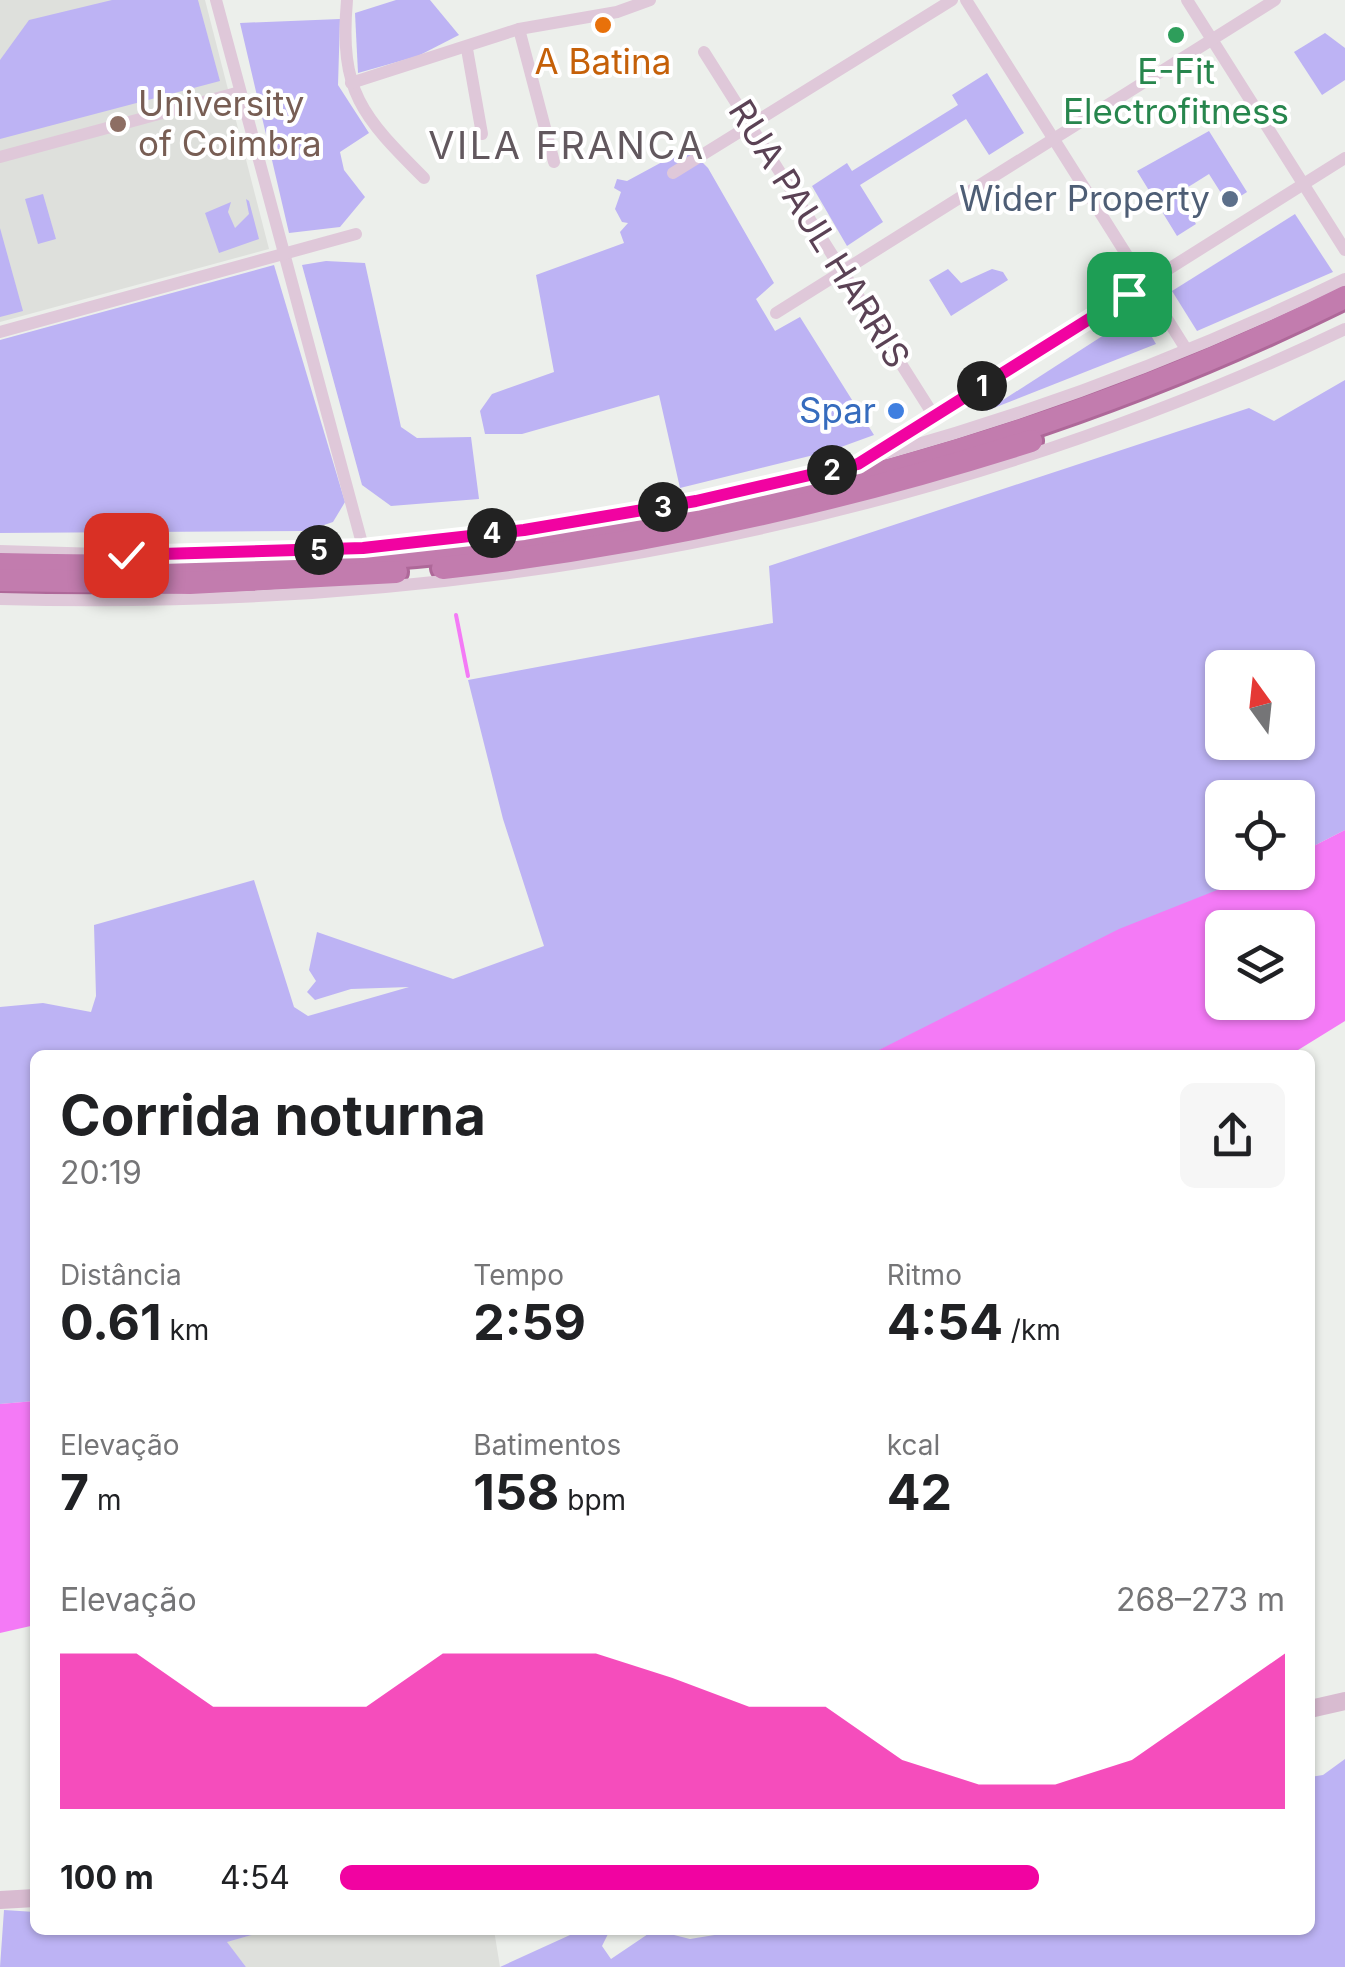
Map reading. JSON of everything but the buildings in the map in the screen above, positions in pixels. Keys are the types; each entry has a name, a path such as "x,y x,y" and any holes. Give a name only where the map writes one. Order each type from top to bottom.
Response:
{"highway":[{"path":"1226,351 1320,291"},
{"path":"0,564 281,564 436,553 621,527 857,477 1027,426 1226,351 1345,297"},
{"path":"0,580 282,581 530,558 702,529 862,493 1032,440 1232,364 1345,314"}],"street":[{"path":"216,0 363,548"},
{"path":"347,0 345,55 360,108 424,178"},
{"path":"351,83 519,30 617,12 650,0"},
{"path":"672,173 952,0"},
{"path":"966,0 1186,348"},
{"path":"1187,0 1345,250"},
{"path":"776,313 1275,0"},
{"path":"519,30 554,162"},
{"path":"467,49 482,134"},
{"name":"RUA PAUL HARRIS","path":"704,52 934,416"},
{"path":"0,157 240,92"},
{"path":"858,464 1345,158"},
{"path":"0,332 356,234"},
{"path":"0,551 190,555 363,548 620,515 858,464 1023,414 1345,279"},
{"path":"0,599 386,587 532,571 704,540 864,504 1036,453 1238,376 1345,329"},
{"path":"1315,1708 1345,1701"},
{"path":"0,1900 30,1898"}],"shaded area":[{"name":"University of Coimbra","path":"0,0 205,0 269,249 0,322"},
{"path":"112,0 198,0 220,81 0,139 0,60 29,20"},
{"path":"396,0 430,0 459,35 418,56 358,73 355,13"},
{"path":"340,19 338,85 369,133 340,152 344,170 365,197 340,227 289,233 240,23"},
{"path":"1325,33 1345,48 1345,80 1322,95 1294,52"},
{"path":"987,73 1024,133 989,155 966,119 860,185 883,222 847,246 812,186 847,163 852,171 958,105 952,95"},
{"path":"1209,131 1247,192 1228,204 1209,174 1177,194 1196,224 1177,236 1137,171"},
{"path":"688,148 708,168 774,283 756,299 775,331 800,317 874,435 830,451 680,488 659,395 522,434 485,434 480,411 492,394 554,372 536,275 624,243 620,232 628,223 622,222 615,209 621,192 614,188 617,179 627,181"},
{"path":"43,194 56,239 38,244 25,199"},
{"path":"246,199 259,239 219,253 205,213 231,202 228,212 235,228 249,214"},
{"path":"1295,214 1333,272 1197,331 1172,291"},
{"path":"0,228 23,311 0,317"},
{"path":"326,261 365,263 401,427 417,438 471,437 479,499 391,506 362,485 302,265"},
{"path":"274,265 345,502 333,522 306,531 0,533 0,340"},
{"path":"948,269 961,283 992,269 1003,272 1008,280 951,316 929,280"},
{"path":"1138,313 1156,344 986,411"},
{"path":"1345,380 1345,830 1315,845 1315,780 1205,780 1205,890 1223,890 880,1050 30,1050 30,1401 0,1404 0,1007 43,1003 91,1012 96,996 94,925 254,880 294,1007 308,1016 409,987 351,989 315,1000 307,992 316,981 309,970 317,932 453,979 544,946 503,819 468,680 773,623 769,566 1249,408 1274,421"},
{"path":"1345,830 1345,1021 1298,1050 879,1050 1119,929 1217,890 1315,890 1315,845"},
{"path":"30,1401 30,1626 0,1633 0,1404"},
{"path":"1345,1759 1345,1967 500,1967 570,1935 608,1935 602,1946 611,1959 647,1935 690,1939 714,1935 1315,1935 1315,1776"},
{"path":"4,1910 30,1912 30,1935 252,1935 227,1942 246,1967 0,1967"},
{"path":"251,1935 495,1935 500,1967 246,1967 226,1942"}],"waterway":[{"path":"456,615 468,676"}],"place":[{"name":"A Batina","path":"603,25"},
{"name":"E-Fit Electrofitness","path":"1176,35"},
{"name":"University of Coimbra","path":"118,124"},
{"name":"Wider Property","path":"1230,199"},
{"name":"Spar","path":"896,411"}],"district":[{"name":"VILA FRANCA","path":"567,146"}],"route":[{"path":"126,555 363,548 524,530 696,501 858,464 1129,294"}]}
